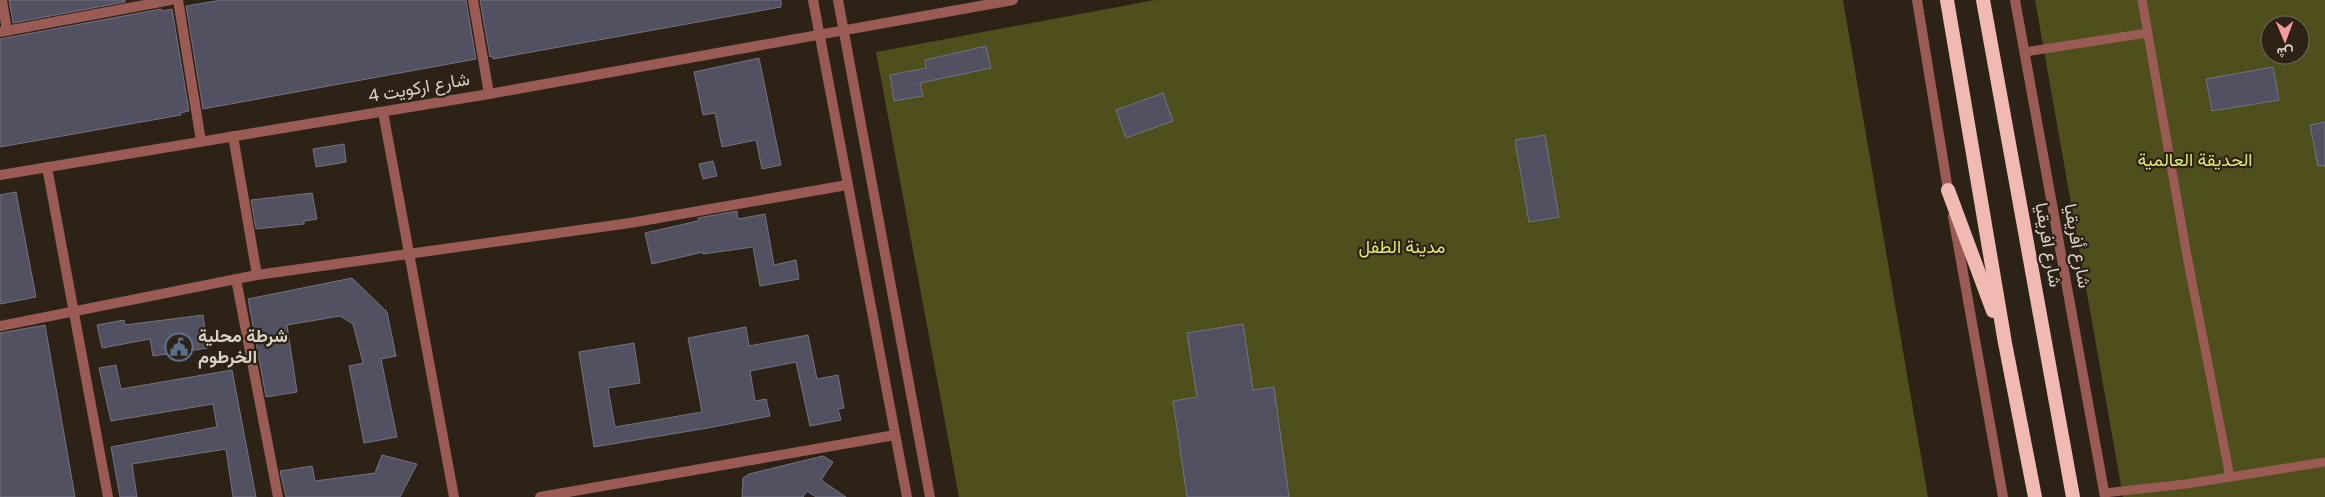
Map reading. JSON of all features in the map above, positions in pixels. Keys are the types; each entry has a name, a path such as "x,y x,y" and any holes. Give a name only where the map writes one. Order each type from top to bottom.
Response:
{"highway":[{"path":"1947,0 2005,343 2035,497"},
{"name":"شارع افريقيا","path":"1983,0 2073,497"},
{"path":"1948,190 2005,343"}],"street":[{"path":"2,0 3,31 170,0"},
{"path":"178,0 201,141"},
{"path":"473,0 489,94"},
{"path":"814,0 847,185 907,497"},
{"path":"838,0 930,497"},
{"name":"شارع اركويت 4","path":"0,175 489,94 1013,0"},
{"path":"1917,0 1948,190 2003,497"},
{"name":"شارع أفريقيا","path":"2015,0 2104,495"},
{"path":"383,112 454,497"},
{"path":"233,136 257,275"},
{"path":"47,167 108,497"},
{"path":"0,326 257,275 630,223 847,185"},
{"path":"236,279 278,497"},
{"path":"540,497 895,435"}],"lane":[{"path":"2142,0 2187,256 2230,477"},
{"path":"2025,52 2147,33"},
{"path":"2104,495 2325,462"}],"green space":[{"name":"مدينة الطفل","path":"1155,0 1843,0 1928,497 959,497 876,52"},
{"name":"الحديقة العالمية","path":"2035,0 2325,0 2325,497 2123,497"}],"building":[{"path":"9,0 125,0 125,2 13,23"},
{"path":"222,0 466,0 476,59 203,109 186,6"},
{"path":"480,0 781,0 781,7 493,59 493,56 490,57"},
{"path":"161,9 162,11 172,9 189,111 180,113 181,115 0,147 0,39"},
{"path":"986,46 991,68 920,83 923,96 894,101 890,75 926,68 925,60"},
{"path":"759,58 781,165 762,169 756,140 722,147 715,113 703,115 694,72"},
{"path":"2273,67 2279,100 2212,111 2206,79"},
{"path":"1163,93 1173,121 1126,138 1116,110"},
{"path":"2325,122 2325,166 2318,166 2310,125"},
{"path":"1545,135 1559,217 1529,222 1515,140"},
{"path":"344,144 346,162 316,167 313,149"},
{"path":"713,161 717,176 703,179 699,164"},
{"path":"16,192 36,297 0,304 0,195"},
{"path":"312,193 317,219 304,221 304,224 256,229 251,200"},
{"path":"737,211 738,219 765,214 774,265 796,260 799,279 760,286 753,247 703,254 703,252 652,264 645,233 698,221 698,218"},
{"path":"352,278 387,312 396,356 381,359 397,437 364,443 349,366 363,363 353,324 340,316 287,325 297,392 266,397 248,299"},
{"path":"203,315 208,348 153,356 150,339 102,348 97,325 124,320 125,325"},
{"path":"1243,324 1253,390 1274,387 1289,497 1187,497 1173,401 1197,397 1187,333"},
{"path":"45,325 75,497 0,497 0,333"},
{"path":"746,327 749,346 808,335 817,379 838,375 844,408 838,409 841,420 810,426 796,362 750,371 755,401 766,399 770,416 594,447 579,352 634,343 640,383 608,388 615,427 702,412 688,338"},
{"path":"116,365 121,389 232,370 256,497 233,497 226,449 132,464 137,497 120,497 111,447 217,427 213,404 111,421 99,368"},
{"path":"382,455 417,464 400,497 286,497 280,471 312,466 315,481 375,473"},
{"path":"823,456 833,462 821,480 846,497 816,497 807,491 803,497 742,497 743,478 749,474"}],"place":[{"name":"شرطة محلية الخرطوم","path":"179,347"}]}
